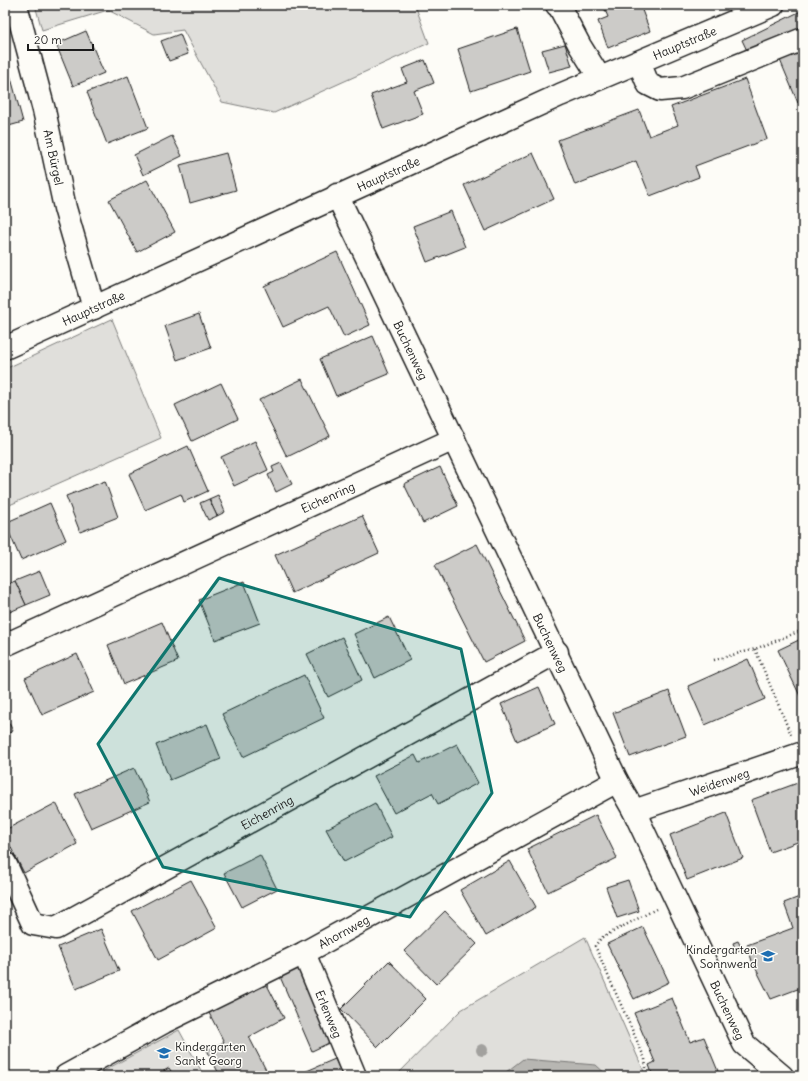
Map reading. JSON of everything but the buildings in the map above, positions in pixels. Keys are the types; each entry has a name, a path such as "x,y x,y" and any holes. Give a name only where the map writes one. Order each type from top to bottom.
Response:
{"street":[{"name":"Am Bürgel","path":"16,5 44,110 65,208 94,308"},
{"path":"557,5 559,6 600,78"},
{"name":"Hauptstraße","path":"5,348 553,98 773,5"},
{"path":"639,62 648,84 660,90 682,88 803,39"},
{"name":"Buchenweg","path":"337,196 557,652 617,781 634,811 676,898 744,1044 782,1076"},
{"name":"Eichenring","path":"5,645 454,439"},
{"name":"Eichenring","path":"5,863 33,924 56,928 557,652"},
{"name":"Weidenweg","path":"634,811 801,754"},
{"name":"Ahornweg","path":"66,1076 164,1022 304,953 617,781"},
{"name":"Erlenweg","path":"304,953 355,1076"}],"path":[{"path":"714,660 755,649 803,630"},
{"path":"755,649 801,754"},
{"path":"647,1076 645,1059 594,946 601,938 676,898"}],"highlighted area":[{"path":"219,578 461,649 492,793 410,917 163,867 98,744"}],"shaded area":[{"path":"35,5 415,5 429,43 274,113 222,102 183,30 154,34 108,10 42,30"},
{"path":"112,319 161,438 5,507 5,369"},
{"path":"585,937 646,1076 396,1076 461,1010"},
{"name":"Kindergarten Sankt Georg","path":"179,1030 204,1076 94,1076"},
{"path":"523,1059 596,1065 608,1076 501,1076"}],"place":[{"name":"Kindergarten Sonnwend","path":"768,956"},
{"name":"Kindergarten Sankt Georg","path":"164,1053"}]}
